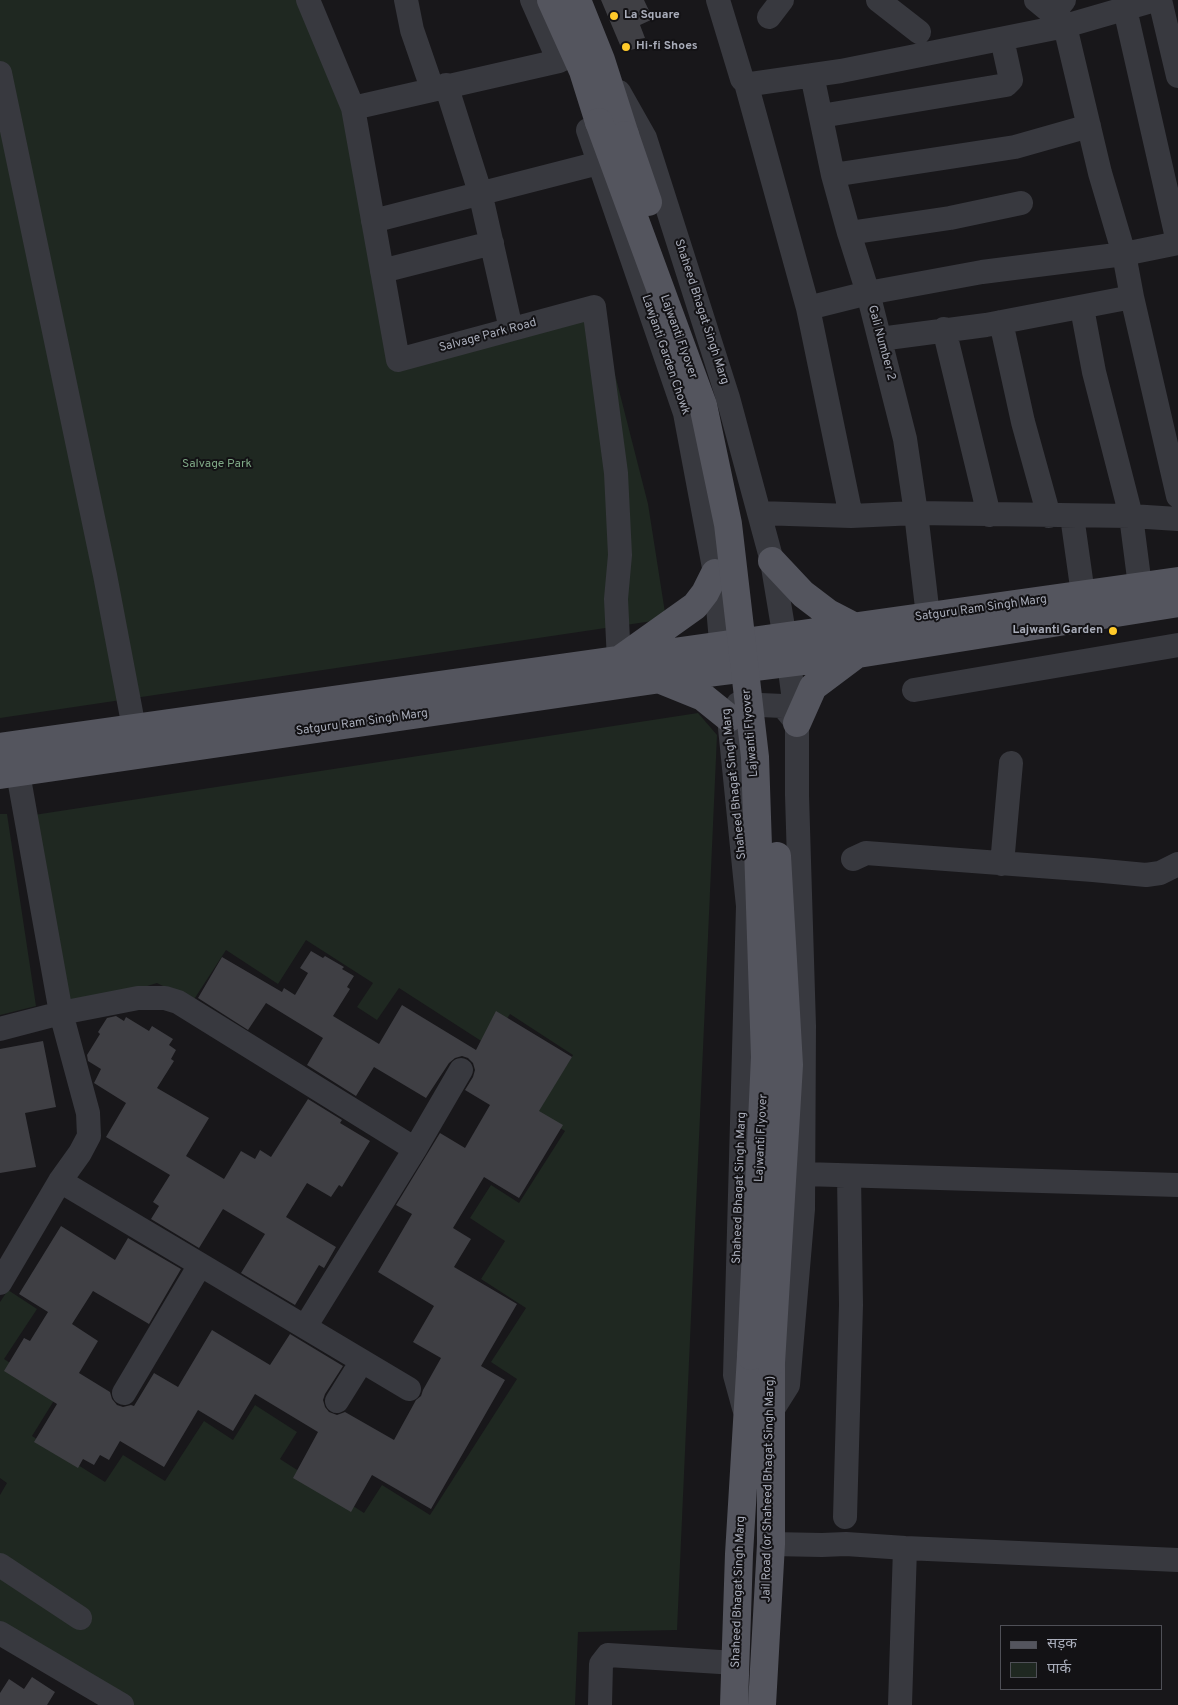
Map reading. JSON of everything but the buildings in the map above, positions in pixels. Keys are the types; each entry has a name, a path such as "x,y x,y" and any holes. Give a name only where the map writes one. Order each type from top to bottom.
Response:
{"main road":[{"name":"Shaheed Bhagat Singh Marg","path":"551,0 579,61"},
{"name":"Shaheed Bhagat Singh Marg","path":"577,0 579,61"},
{"name":"Lajwanti Flyover","path":"579,61 599,122 703,405 728,524 755,757 766,1057 759,1416"},
{"name":"Lajwanti Flyover","path":"579,61 625,135 717,402 746,530 772,760 788,1065 761,1360"},
{"path":"772,561 803,594 828,613 855,627"},
{"path":"619,661 695,606 705,593 715,573"},
{"name":"Satguru Ram Singh Marg","path":"787,650 855,627 1178,581"},
{"name":"Satguru Ram Singh Marg","path":"787,650 858,654 1178,603"},
{"path":"0,747 619,661 723,658 787,650"},
{"path":"797,723 813,688 858,654"},
{"name":"Shaheed Bhagat Singh Marg","path":"723,658 729,718"},
{"name":"Satguru Ram Singh Marg","path":"9,774 660,679 723,658"},
{"path":"660,679 703,696 729,718"},
{"name":"Shaheed Bhagat Singh Marg","path":"734,1705 739,1554 759,1416"},
{"name":"Jail Road (or Shaheed Bhagat Singh Marg)","path":"759,1416 771,1544 762,1705"}],"street":[{"name":"Salvage Park Road","path":"308,0 353,108 398,360 594,307 616,473 620,555 616,600 619,661"},
{"path":"406,0 412,30 439,87 480,192 511,329"},
{"path":"353,108 439,87 579,61 532,0"},
{"path":"718,0 742,79 746,83 808,308 851,516"},
{"path":"1036,0 1053,14 1064,0"},
{"path":"746,83 751,84 841,70 1065,26 1155,0"},
{"path":"1160,0 1178,76"},
{"path":"890,4 919,32"},
{"path":"808,308 868,293 982,272 1124,254 1178,243 1125,9"},
{"path":"1065,26 1100,173 1124,254 1132,297 1178,496"},
{"path":"821,116 1006,84 1011,80 1002,38"},
{"name":"Lawjanti Garden Chowk","path":"579,61 588,130 686,413 715,573 723,658"},
{"name":"Shaheed Bhagat Singh Marg","path":"579,61 645,138 728,398 772,561 797,723 797,795 804,1026 803,1208 788,1384 759,1416 735,1375 748,906 729,718"},
{"path":"0,73 105,575 134,728"},
{"name":"Gali Number 2","path":"812,75 833,175 868,293 905,438 928,616"},
{"path":"833,175 1015,147 1089,126"},
{"path":"373,220 600,163"},
{"path":"849,233 950,218 1021,203"},
{"path":"382,271 492,243"},
{"path":"880,339 1001,322 1132,297"},
{"path":"1082,308 1094,372 1131,516 1140,586"},
{"path":"1001,322 1023,422 1049,516"},
{"path":"944,330 988,515"},
{"path":"686,413 701,421 724,414 728,398"},
{"path":"759,513 851,516 916,514 1178,518"},
{"path":"1072,516 1083,594"},
{"path":"914,690 1178,645"},
{"path":"729,718 738,704 783,706 797,723"},
{"path":"1002,864 1011,763"},
{"path":"3,1272 89,1136 88,1113 61,1013 9,774"},
{"path":"853,859 866,853 1146,875 1160,873 1178,864"},
{"path":"0,1029 61,1013 138,998 165,998 178,1002 415,1148"},
{"path":"305,1327 461,1070"},
{"path":"803,1174 1178,1185"},
{"path":"845,1518 851,1305 849,1176"},
{"path":"60,1181 409,1389"},
{"path":"124,1393 200,1265"},
{"path":"337,1401 362,1361"},
{"path":"771,1544 846,1544 1178,1560"},
{"path":"900,1705 905,1548"},
{"path":"0,1565 80,1618"},
{"path":"0,1633 122,1705"},
{"path":"600,1705 601,1664 608,1655 736,1663"}],"green space":[{"name":"Salvage Park","path":"0,0 300,0 349,109 406,358 599,312 648,504 666,619 0,718"},
{"path":"698,713 717,735 677,1630 578,1632 575,1705 116,1705 0,1634 0,1495 7,1483 0,1478 0,1302 8,1290 37,1309 4,1359 58,1394 32,1436 105,1482 123,1455 165,1481 204,1421 233,1440 255,1405 297,1432 280,1459 364,1513 382,1485 430,1515 517,1379 491,1362 526,1308 481,1279 505,1241 470,1218 491,1185 519,1203 565,1131 536,1113 573,1055 510,1014 489,1046 399,988 377,1020 357,1007 373,983 306,940 278,984 226,950 193,1001 157,983 66,1011 34,815"},
{"path":"0,814 7,814 36,1006 0,1015"}],"place":[{"name":"La Square","path":"614,16"},
{"name":"Hi-fi Shoes","path":"626,47"},
{"name":"Lajwanti Garden","path":"1113,631"}]}
